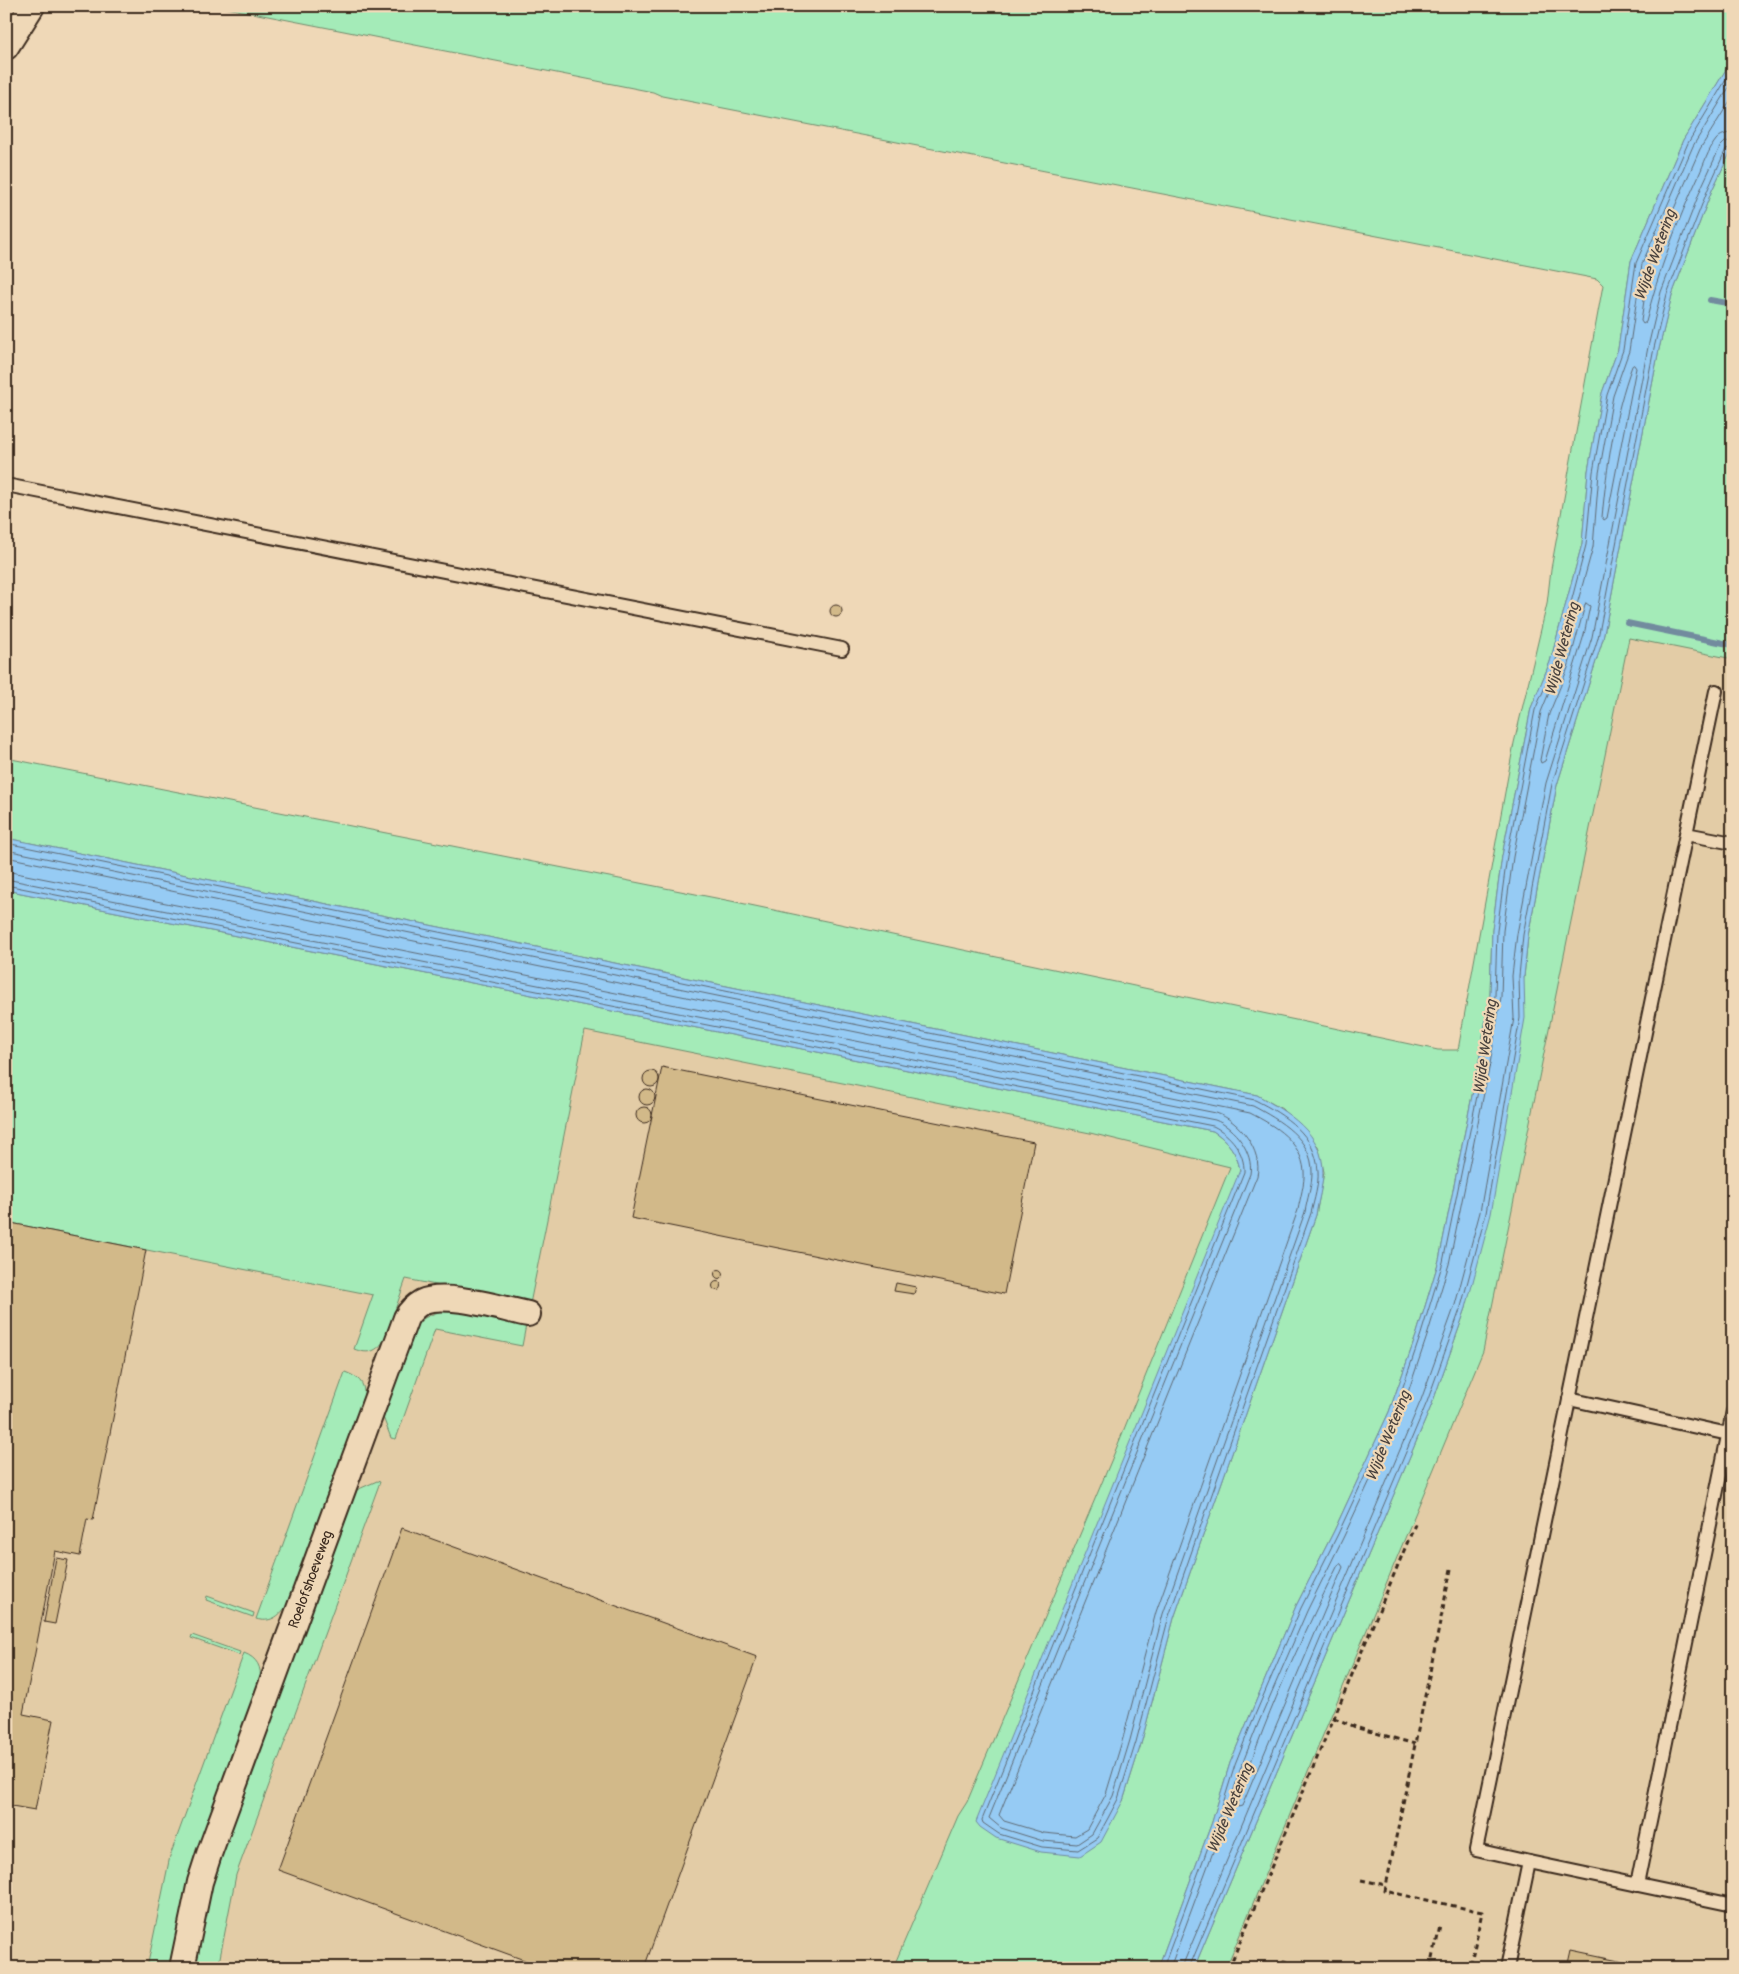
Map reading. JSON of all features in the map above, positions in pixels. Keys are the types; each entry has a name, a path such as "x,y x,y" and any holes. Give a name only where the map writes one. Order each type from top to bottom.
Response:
{"street":[{"path":"6,47 32,6"},
{"name":"Roelofshoeveweg","path":"182,1968 200,1882 209,1854 406,1318 413,1307 423,1301 443,1297 528,1314"}],"lane":[{"path":"6,485 842,649"},
{"path":"1716,691 1476,1850 1733,1904"},
{"path":"1686,834 1733,843"},
{"path":"1569,1399 1730,1434"},
{"path":"1637,1885 1730,1434 1733,1411"},
{"path":"1507,1968 1529,1862"}],"path":[{"path":"1229,1968 1416,1522"},
{"path":"1451,1569 1385,1891 1482,1912 1470,1968"},
{"path":"1334,1718 1366,1731 1415,1744"},
{"path":"1361,1880 1386,1885"},
{"path":"1431,1968 1440,1926"},
{"path":"1284,1961 1315,1968"}],"shaded area":[{"path":"1585,616 1733,641 1733,1968 6,1968 6,871 1245,1112 1292,1176 1070,1764 1253,1787"}],"green space":[{"path":"217,6 1733,6 1733,58 1683,140 1631,261 1618,349 1602,393 1588,471 1582,544 1550,662 1531,708 1502,856 1492,930 1490,995 1479,1061 1439,1260 1417,1333 1389,1412 1334,1531 1296,1606 1230,1763 1212,1822 1158,1968 893,1968 958,1816 967,1802 1114,1454 1230,1167 1090,1133 585,1031 530,1304 406,1279 384,1341 374,1350 363,1352 354,1349 373,1295 6,1222 6,890 1213,1131 1218,1135 1234,1152 1240,1170 1123,1801 1141,1744 1174,1618 1316,1215 1324,1172 1318,1146 1282,1109 1257,1095 6,838 6,758 731,901 1438,1050 1458,1050 1514,743 1547,604 1551,569 1603,285 1597,279 662,96 653,92"},
{"path":"1733,147 1733,659 1629,638 1483,1351 1226,1968 1194,1968 1432,1404 1466,1308 1524,977 1528,936 1557,785 1603,639 1659,349 1672,295 1712,190"},
{"path":"441,1311 453,1311 526,1325 522,1346 435,1329 396,1439 391,1438 381,1412 402,1352 412,1330 417,1324"},
{"path":"345,1372 360,1381 364,1396 287,1605 274,1618 266,1620 256,1619"},
{"path":"377,1481 380,1482 236,1875 218,1968 193,1968 209,1889 352,1492"},
{"path":"207,1596 254,1613 253,1617 206,1600"},
{"path":"192,1635 240,1652 239,1655 191,1638"},
{"path":"244,1653 258,1664 260,1681 190,1874 171,1968 147,1968 170,1856"}],"water":[{"name":"Wijde Wetering","path":"1733,58 1733,147 1712,190 1672,295 1659,349 1603,639 1557,785 1528,936 1524,977 1525,1018 1491,1214 1466,1308 1432,1404 1194,1968 1158,1968 1212,1822 1230,1763 1296,1606 1334,1531 1389,1412 1417,1333 1439,1260 1479,1061 1490,995 1492,930 1502,856 1531,708 1550,662 1582,544 1588,471 1602,393 1618,349 1631,261 1683,140"},
{"path":"6,838 1257,1095 1302,1125 1317,1146 1322,1159 1323,1178 1316,1215 1174,1618 1141,1744 1123,1801 1101,1842 1080,1856 1041,1852 996,1838 976,1822 1240,1170 1234,1152 1223,1138 1213,1131 6,890"}],"building":[{"path":"834,605 838,605 842,611 838,617 834,617 830,613 830,609"},
{"path":"662,1067 1034,1142 1004,1294 631,1218"},
{"path":"651,1071 659,1079 651,1087 643,1079"},
{"path":"647,1089 655,1097 647,1105 639,1097"},
{"path":"644,1107 652,1115 644,1123 636,1115"},
{"path":"6,1222 146,1250 93,1520 87,1519 80,1556 55,1551 23,1714 53,1720 35,1810 6,1805"},
{"path":"719,1269 724,1274 719,1279 714,1274"},
{"path":"717,1281 722,1286 717,1291 712,1286"},
{"path":"896,1283 916,1287 914,1294 894,1291"},
{"path":"402,1528 757,1657 644,1968 546,1968 278,1870"},
{"path":"56,1558 68,1560 55,1624 44,1622"},
{"path":"1571,1950 1657,1968 1567,1968"}],"waterway":[{"path":"1710,300 1733,304"},
{"path":"1627,623 1733,645"}]}
